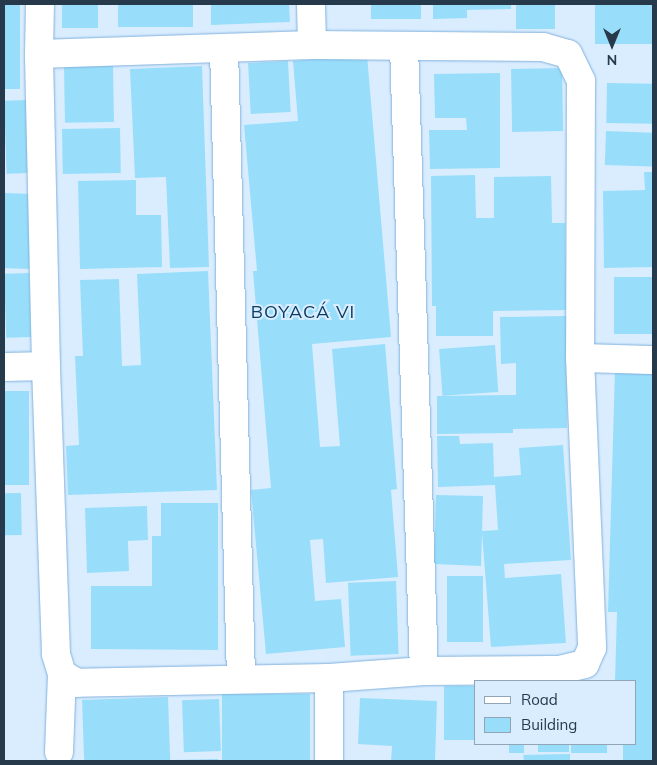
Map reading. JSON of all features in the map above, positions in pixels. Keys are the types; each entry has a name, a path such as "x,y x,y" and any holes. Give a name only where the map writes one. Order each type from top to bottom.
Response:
{"street":[{"path":"40,4 39,54 46,366 56,654 62,674 59,752"},
{"path":"310,4 312,45"},
{"path":"39,54 312,45 543,47 568,54 581,81 580,358 592,648 585,664 560,670 424,671 329,678 77,682 62,674"},
{"path":"404,46 424,671"},
{"path":"224,49 241,679"},
{"path":"580,358 653,360"},
{"path":"4,368 46,366"},
{"path":"329,678 329,761"}],"building":[{"path":"4,4 20,4 20,89 4,89"},
{"path":"62,4 98,4 98,28 62,28"},
{"path":"118,4 193,4 193,27 118,27"},
{"path":"211,4 289,4 290,22 211,25"},
{"path":"371,4 421,4 421,19 371,19"},
{"path":"433,4 511,4 511,9 467,10 467,18 433,19"},
{"path":"516,4 555,4 555,29 516,29"},
{"path":"595,4 653,4 653,44 595,44"},
{"path":"367,55 391,337 312,344 320,447 340,446 332,349 385,344 397,489 391,490 398,577 326,583 323,539 310,540 315,601 341,599 345,647 266,654 251,490 271,488 253,271 257,271 244,125 298,121 293,61"},
{"path":"288,61 291,112 251,114 248,63"},
{"path":"113,66 114,122 65,123 64,67"},
{"path":"202,66 209,267 170,268 166,177 135,178 130,69"},
{"path":"562,68 563,131 512,132 511,69"},
{"path":"500,73 500,168 430,169 429,130 467,130 466,118 435,118 434,74"},
{"path":"607,83 653,84 652,124 606,123"},
{"path":"26,100 29,173 7,174 4,101"},
{"path":"120,128 121,173 63,174 62,129"},
{"path":"606,131 653,133 652,167 605,165"},
{"path":"644,172 653,172 653,267 604,268 603,191 645,190"},
{"path":"475,175 476,218 494,218 494,177 551,176 552,223 565,223 566,310 493,311 493,336 436,336 436,306 432,306 431,176"},
{"path":"136,180 136,215 161,215 162,267 80,269 78,181"},
{"path":"4,193 32,194 29,269 4,268"},
{"path":"208,271 217,490 68,495 66,446 79,445 75,356 83,356 80,280 119,279 122,366 141,365 137,274"},
{"path":"29,273 31,337 6,338 4,274"},
{"path":"614,277 653,277 653,334 614,334"},
{"path":"566,316 567,428 513,429 513,433 437,434 437,396 516,395 516,363 501,364 500,317"},
{"path":"495,345 498,392 442,396 439,349"},
{"path":"615,369 653,371 653,761 623,761 623,745 637,745 637,680 615,680 617,612 608,612"},
{"path":"4,391 29,391 29,485 4,485"},
{"path":"437,436 459,436 460,444 493,443 494,477 521,475 519,448 563,445 571,560 504,564 505,578 561,574 566,643 491,647 482,533 481,566 434,564 436,495 483,496 482,531 498,530 495,485 438,487"},
{"path":"4,493 21,493 22,535 5,535"},
{"path":"161,503 218,503 218,650 91,649 91,586 152,586 152,536 161,536"},
{"path":"147,506 148,540 128,541 129,571 87,573 85,508"},
{"path":"447,576 483,576 483,642 447,642"},
{"path":"396,581 399,654 351,656 348,583"},
{"path":"444,686 474,686 474,740 444,740"},
{"path":"222,694 310,694 310,761 222,761"},
{"path":"168,697 170,761 84,761 82,700"},
{"path":"360,698 437,701 435,761 391,761 392,746 358,744"},
{"path":"219,699 221,751 184,752 182,700"},
{"path":"509,745 524,745 524,753 509,753"},
{"path":"538,745 569,745 569,752 538,752"},
{"path":"571,745 607,745 607,753 571,753"},
{"path":"570,754 570,761 524,761 523,755"},
{"path":"218,759 218,761 171,761 171,760"}],"district":[{"name":"BOYACÁ VI","path":"303,312"}]}
